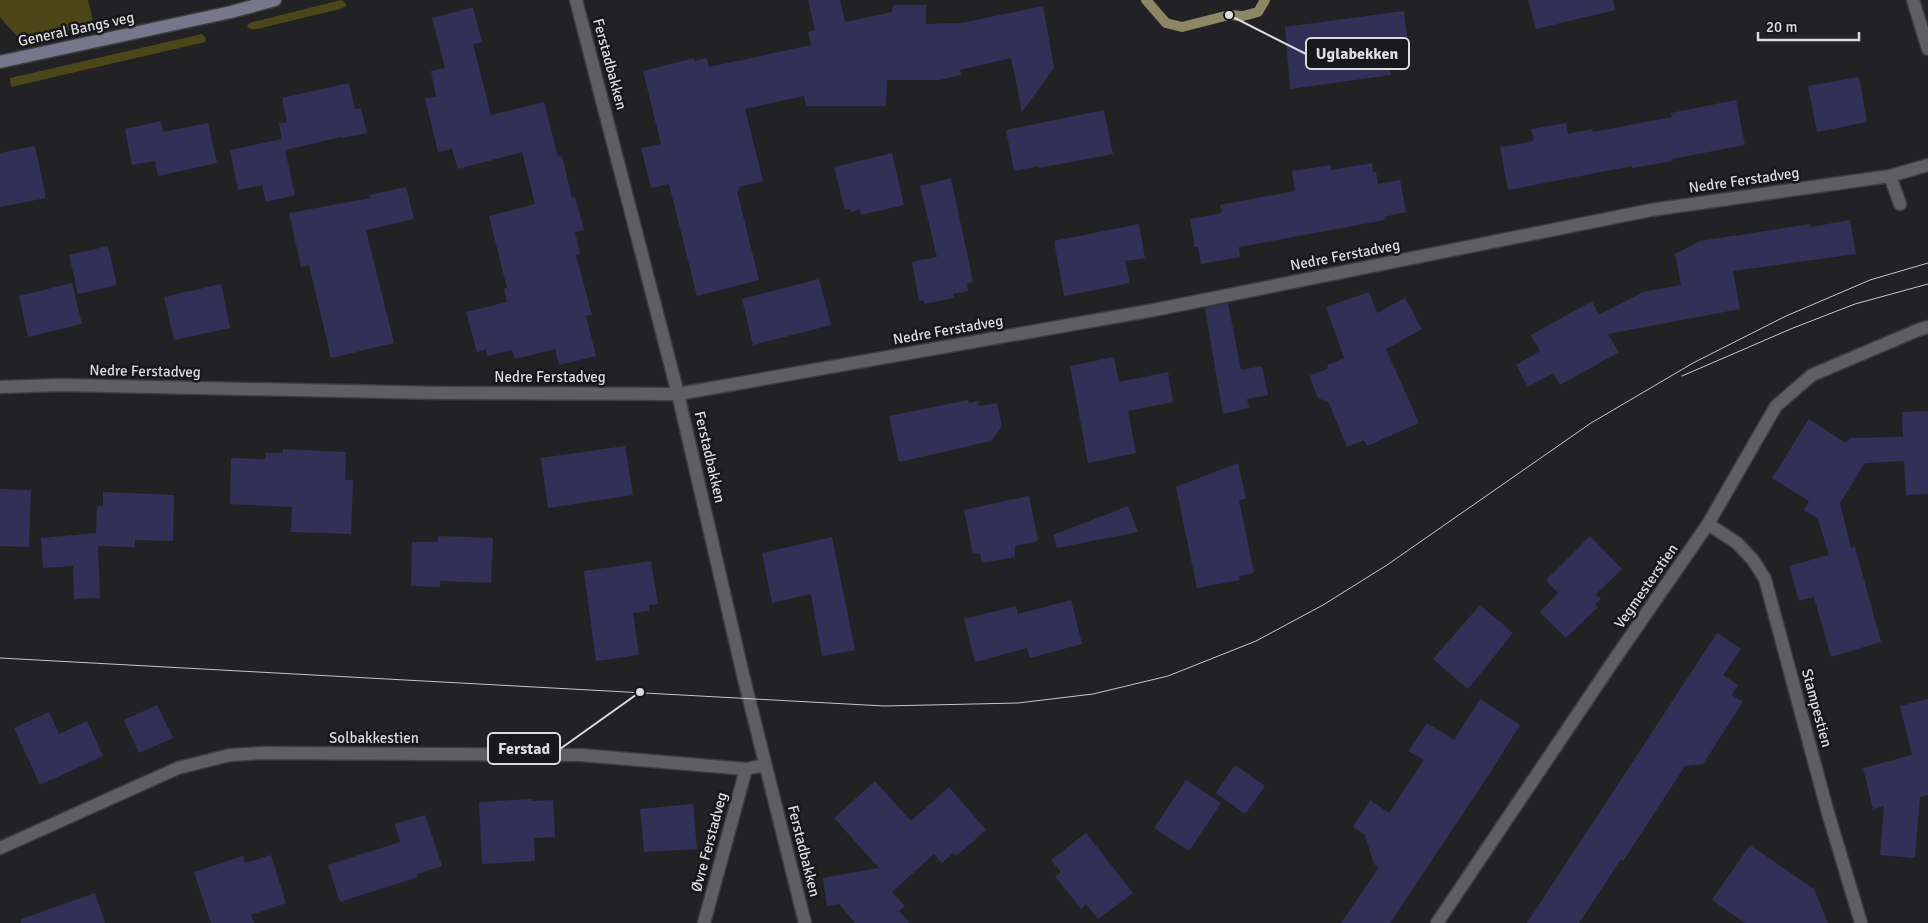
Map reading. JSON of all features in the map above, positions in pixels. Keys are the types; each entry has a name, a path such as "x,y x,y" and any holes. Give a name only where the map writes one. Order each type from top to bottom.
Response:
{"street":[{"name":"General Bangs veg","path":"0,62 231,12 275,0"},
{"name":"Ferstadbakken","path":"576,0 678,394 765,765 806,923"},
{"path":"1913,0 1928,50"},
{"name":"Nedre Ferstadveg","path":"0,387 61,385 439,393 678,394 1154,310 1651,210 1890,176 1928,165"},
{"path":"1890,176 1900,204"},
{"name":"Vegmesterstien","path":"1437,923 1708,524 1776,406 1812,375 1928,327"},
{"name":"Stampestien","path":"1708,524 1737,543 1766,578 1828,813 1862,923"},
{"name":"Solbakkestien","path":"0,848 178,768 230,755 274,753 581,755 746,769 765,765"},
{"name":"Øvre Ferstadveg","path":"704,923 746,769"}],"shaded area":[{"path":"0,0 88,0 94,25 22,42 0,17"},
{"path":"341,0 346,3 346,6 340,9 257,29 247,27 249,23"},
{"path":"202,34 206,38 205,42 11,87 10,78"}],"building":[{"path":"808,0 840,0 845,22 892,12 893,5 926,5 926,24 961,23 1043,6 1054,68 1022,112 1011,58 960,70 961,75 939,80 887,80 886,106 806,106 804,96 745,109 763,181 739,187 737,191 759,280 697,296 669,184 651,188 641,148 661,144 643,71 694,58 695,61 707,58 709,67 811,45 808,32 815,30"},
{"path":"1528,0 1613,0 1615,10 1536,29"},
{"path":"473,7 482,42 473,44 491,115 544,102 558,157 562,156 572,198 575,197 584,230 575,232 580,253 576,255 592,315 586,316 596,356 559,365 555,349 515,359 512,350 487,356 486,349 477,352 466,312 507,302 504,289 507,288 489,216 535,204 522,152 458,169 452,149 438,152 425,98 436,97 431,71 445,68 432,18"},
{"path":"1404,11 1409,52 1388,54 1391,75 1290,89 1285,27"},
{"path":"1859,77 1867,122 1817,132 1808,86"},
{"path":"349,83 355,109 361,108 367,133 285,150 295,195 266,202 262,185 238,190 230,150 282,139 279,123 287,122 282,98"},
{"path":"1736,100 1745,145 1672,159 1673,161 1632,168 1632,166 1508,190 1500,147 1534,141 1531,129 1566,123 1568,134 1592,129 1593,132 1672,117 1671,113"},
{"path":"1104,110 1113,154 1014,171 1006,130"},
{"path":"161,121 163,132 208,123 217,163 158,176 155,161 132,165 125,129"},
{"path":"35,146 46,198 0,207 0,153"},
{"path":"892,153 904,205 861,215 860,209 851,212 851,209 845,210 834,167"},
{"path":"1372,163 1373,172 1376,172 1378,184 1400,180 1406,212 1384,217 1385,220 1239,247 1240,257 1201,264 1198,247 1195,247 1190,219 1222,213 1220,205 1295,191 1292,171 1331,165 1331,170"},
{"path":"951,178 973,282 967,283 968,291 953,294 954,298 924,304 924,300 919,301 912,262 937,257 920,186"},
{"path":"406,187 414,219 366,230 394,343 331,358 309,265 301,267 289,213 371,198 370,195"},
{"path":"1850,220 1856,254 1733,271 1740,309 1608,334 1619,352 1560,385 1553,373 1528,387 1516,365 1540,351 1531,335 1592,301 1599,315 1643,292 1681,285 1675,254 1700,241 1811,224 1811,227"},
{"path":"1139,224 1145,258 1125,261 1130,283 1064,296 1054,241"},
{"path":"108,246 117,285 78,294 69,255"},
{"path":"819,279 831,325 753,345 742,299"},
{"path":"72,283 82,324 28,337 19,296"},
{"path":"221,284 230,328 174,340 164,297"},
{"path":"1369,292 1377,313 1405,298 1422,329 1386,349 1419,423 1367,446 1364,440 1347,447 1329,403 1318,398 1309,376 1327,369 1328,365 1344,358 1326,307"},
{"path":"1228,303 1241,370 1262,366 1268,395 1247,399 1249,408 1223,414 1205,308"},
{"path":"1114,357 1119,382 1168,372 1173,402 1128,411 1136,453 1088,463 1070,366"},
{"path":"968,400 969,403 978,401 979,406 997,403 1002,426 991,441 899,462 889,416"},
{"path":"1928,411 1928,494 1906,495 1904,461 1865,463 1840,503 1851,548 1855,547 1881,642 1831,657 1814,597 1799,601 1789,566 1829,555 1818,519 1804,510 1809,501 1772,478 1809,419 1846,443 1850,438 1903,437 1902,412"},
{"path":"625,446 633,495 548,508 541,458"},
{"path":"283,449 346,452 345,480 353,480 351,534 291,532 292,507 230,504 231,458 266,459 266,453 283,453"},
{"path":"1238,463 1246,499 1239,500 1254,573 1239,576 1240,580 1197,588 1176,487"},
{"path":"0,489 31,490 29,547 0,546"},
{"path":"103,492 174,495 173,541 135,540 135,547 98,546 100,598 74,599 73,566 43,568 41,538 96,533 97,506 103,506"},
{"path":"1029,496 1038,541 1015,546 1015,557 982,563 980,553 973,554 964,510"},
{"path":"1128,506 1138,532 1057,548 1053,535"},
{"path":"438,536 493,538 491,583 440,581 440,587 411,586 412,542 438,542"},
{"path":"1590,536 1622,569 1596,594 1601,599 1595,604 1598,607 1566,638 1540,612 1558,593 1546,580"},
{"path":"832,537 855,650 822,656 811,594 772,603 762,553"},
{"path":"651,561 658,604 649,605 649,611 633,613 639,655 596,661 584,571"},
{"path":"1071,600 1082,644 1030,658 1027,648 975,662 964,619 1016,606 1018,614"},
{"path":"1480,605 1513,633 1468,689 1433,659"},
{"path":"1717,633 1741,649 1723,675 1738,685 1732,695 1743,702 1703,764 1685,766 1623,861 1621,859 1579,923 1527,923"},
{"path":"1480,699 1520,725 1390,923 1341,923 1379,867 1374,864 1365,835 1353,827 1370,800 1389,813 1424,760 1408,751 1427,723 1454,740"},
{"path":"1928,699 1928,795 1920,797 1915,858 1880,855 1884,806 1873,809 1863,768 1912,755 1900,706"},
{"path":"157,705 173,738 139,753 124,720"},
{"path":"49,712 59,734 87,721 103,756 40,785 14,728"},
{"path":"1235,765 1265,786 1245,814 1216,793"},
{"path":"1186,780 1221,803 1189,851 1154,828"},
{"path":"875,781 911,821 949,787 986,830 956,856 953,853 942,863 934,854 892,892 905,906 899,911 910,923 855,923 839,904 827,906 823,878 879,868 834,818"},
{"path":"532,799 532,801 553,800 555,837 534,838 535,861 482,864 479,802"},
{"path":"693,804 697,849 644,852 640,809"},
{"path":"425,815 442,866 417,874 418,877 340,902 328,865 400,842 395,824"},
{"path":"1086,833 1133,893 1098,919 1086,904 1081,909 1055,876 1061,872 1051,860"},
{"path":"1750,845 1814,889 1828,923 1745,923 1712,900"},
{"path":"271,855 286,903 251,915 254,923 211,923 194,872 243,856 245,863"},
{"path":"95,893 105,923 21,923 21,919"}],"waterway":[{"path":"1146,0 1166,23 1182,27 1229,15 1243,16 1258,12 1265,0"}],"tram line":[{"path":"0,658 884,706 1018,703 1093,694 1168,676 1256,641 1323,605 1387,565 1591,423 1693,363 1786,316 1870,280 1928,263"},
{"path":"1682,376 1793,328 1855,304 1928,284"}],"place":[{"name":"Uglabekken","path":"1229,15"},
{"name":"Ferstad","path":"640,692"}]}
